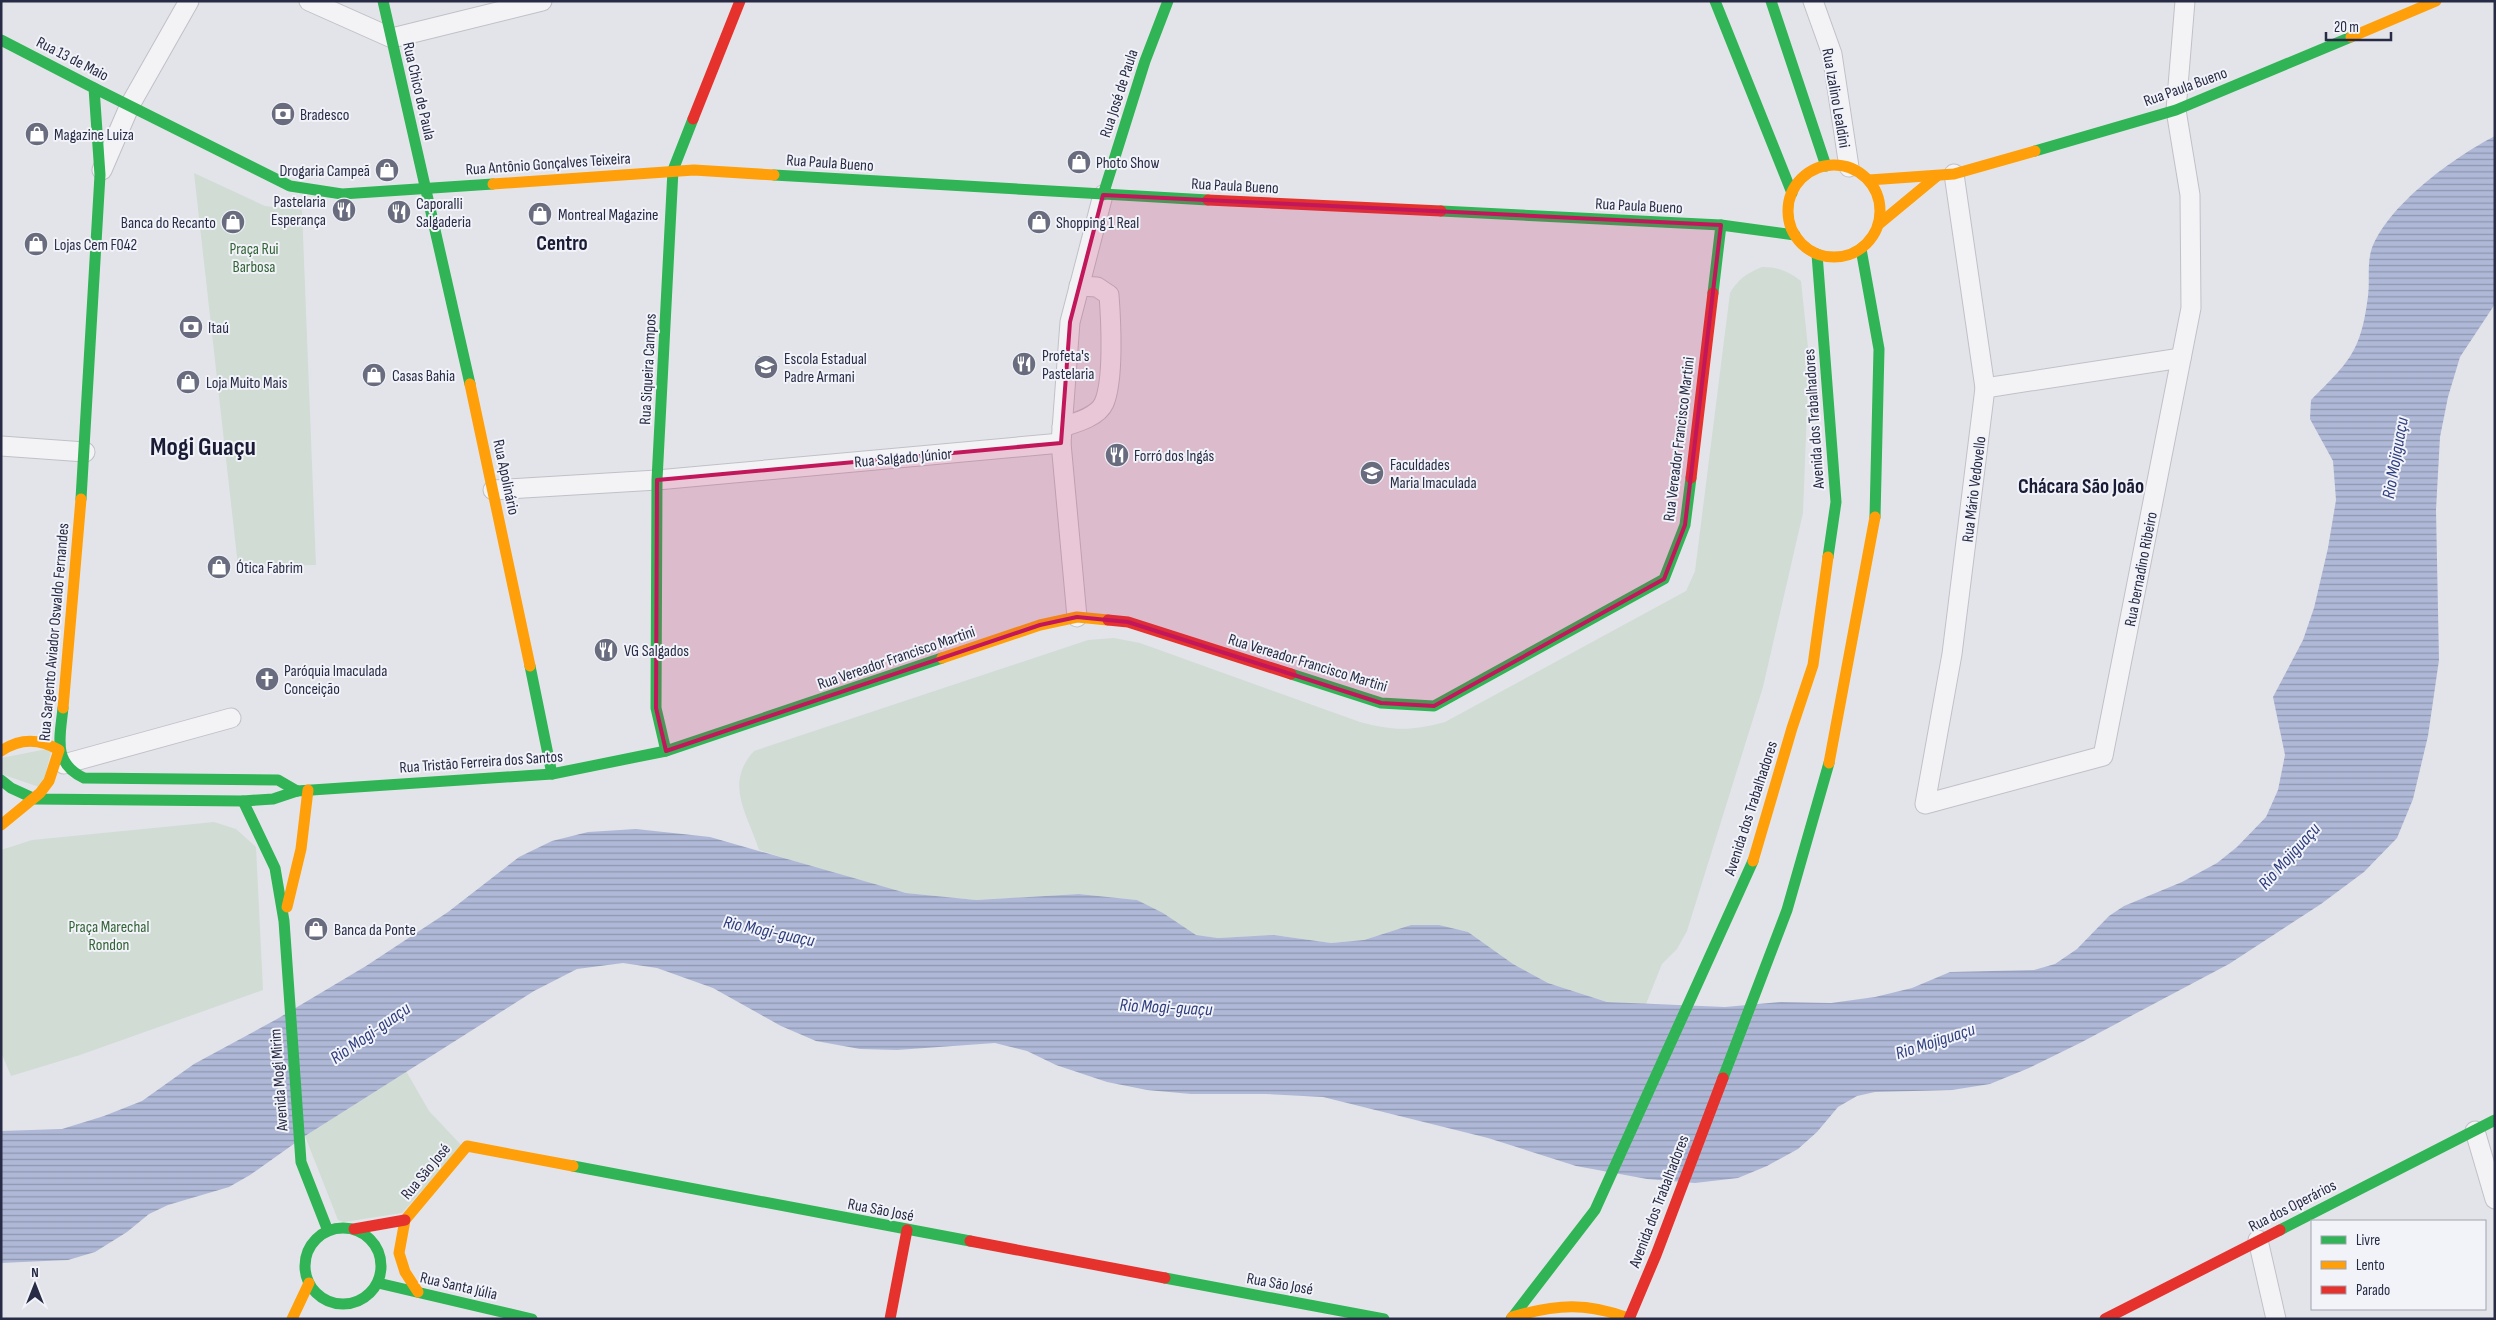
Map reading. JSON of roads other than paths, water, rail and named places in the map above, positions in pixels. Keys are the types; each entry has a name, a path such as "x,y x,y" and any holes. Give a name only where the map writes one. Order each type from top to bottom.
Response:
{"main road":[{"name":"Rua Chico de Paula","path":"383,1 426,189"},
{"name":"Rua Siqueira Campos","path":"666,751 656,708 657,480 673,170 740,1"},
{"name":"Rua José de Paula","path":"1103,195 1145,61 1168,1"},
{"path":"1715,1 1792,193"},
{"path":"1771,1 1826,166"},
{"name":"Rua Paula Bueno","path":"1869,180 1946,175 2176,110 2436,1"},
{"name":"Rua 13 de Maio","path":"1,40 130,105"},
{"name":"Rua Sargento Aviador Oswaldo Fernandes","path":"61,757 85,452 100,175 94,88"},
{"path":"130,105 290,186 342,194 426,189"},
{"path":"1861,249 1847,256 1831,257 1817,254 1804,246 1794,235 1789,221 1788,207 1792,193 1800,180 1811,171 1826,166 1849,167 1869,180 1878,193 1881,208 1879,224"},
{"name":"Rua Antônio Gonçalves Teixeira","path":"426,189 673,170"},
{"name":"Rua Paula Bueno","path":"673,170 1103,195 1721,225 1794,235"},
{"name":"Rua Paula Bueno","path":"1861,249 1872,238 1879,224 1946,175"},
{"name":"Rua Apolinário","path":"426,189 494,490 552,774"},
{"name":"Rua Vereador Francisco Martini","path":"666,751 1040,625 1078,617 1128,622 1381,703 1434,706 1664,579 1685,525 1721,225"},
{"name":"Avenida dos Trabalhadores","path":"1630,1318 1656,1255 1670,1213 1786,910 1833,749 1875,519 1879,349 1861,249"},
{"name":"Avenida dos Trabalhadores","path":"1512,1318 1595,1210 1605,1189 1752,866 1813,665 1836,502 1817,254"},
{"path":"1,751 11,744 32,740 42,741 61,757 71,772 84,778 278,780 302,790"},
{"name":"Rua Tristão Ferreira dos Santos","path":"302,790 552,774 666,751"},
{"path":"1,825 34,799 49,781 61,757"},
{"path":"1,780 11,788 34,799 243,801 273,799 302,790"},
{"name":"Avenida Mogi Mirim","path":"284,921 301,849 302,790"},
{"name":"Avenida Mogi Mirim","path":"243,801 275,868 284,921 301,1162 328,1231"},
{"name":"Rua dos Operários","path":"2105,1319 2495,1120"},
{"name":"Rua São José","path":"418,1292 405,1272 398,1253 405,1220 467,1146 1384,1319"},
{"name":"Rua São José","path":"354,1230 405,1220"},
{"path":"340,1314 350,1304 366,1296 378,1283 382,1270 381,1257 371,1240 354,1230 341,1228 328,1231 318,1238 308,1253 305,1272 309,1283 316,1293 326,1300 338,1304 350,1304"},
{"path":"890,1319 907,1230"},
{"path":"292,1319 309,1283"},
{"name":"Rua Santa Júlia","path":"378,1283 532,1319"},
{"path":"1512,1318 1568,1304 1594,1306 1630,1318"}],"street":[{"path":"100,175 130,105 189,1"},
{"path":"309,1 392,38 542,1"},
{"name":"Rua Izalino Lealdini","path":"1813,1 1832,54 1849,167"},
{"name":"Rua bernadino Ribeiro","path":"1925,804 2103,756 2191,308 2190,204 2176,110 2185,1"},
{"name":"Rua Mário Vedovello","path":"1925,804 1952,654 1985,388 1946,175"},
{"path":"1078,617 1061,435 1070,322 1103,195"},
{"name":"Rua Salgado Júnior","path":"494,490 657,480 1061,435 1086,419 1104,404 1110,368 1111,320 1109,295 1096,287 1079,286"},
{"path":"1985,388 2181,358"},
{"path":"1,446 85,452"},
{"path":"61,757 231,718"},
{"path":"2475,1131 2495,1199"},
{"path":"2258,1240 2276,1319"}],"water":[{"path":"2495,136 2495,304 2460,357 2448,397 2440,437 2436,510 2439,660 2428,736 2413,799 2397,838 2364,872 2321,904 2229,964 2029,1068 1990,1084 1952,1090 1875,1092 1857,1096 1838,1107 1817,1132 1798,1149 1767,1166 1738,1178 1695,1183 1647,1179 1576,1166 1488,1138 1323,1097 1266,1094 1191,1094 1147,1090 1107,1082 1056,1065 1027,1051 995,1043 897,1050 860,1049 816,1041 781,1026 713,988 657,968 623,963 577,969 534,991 305,1136 250,1175 229,1187 168,1205 149,1214 127,1232 95,1252 68,1260 1,1263 1,1131 62,1129 104,1116 142,1101 194,1064 277,1019 366,966 448,912 519,857 552,841 588,832 636,829 710,837 906,893 976,900 1079,894 1137,900 1163,913 1196,935 1218,938 1274,935 1331,943 1364,940 1411,925 1439,925 1468,932 1513,964 1548,983 1607,1002 1725,1007 1781,1002 1831,1003 1875,997 1912,988 1950,972 2034,970 2055,964 2077,949 2109,916 2124,906 2182,882 2217,863 2237,847 2266,817 2278,790 2285,755 2273,697 2303,640 2314,608 2328,548 2336,500 2333,461 2310,419 2311,400 2344,365 2357,343 2368,296 2371,251 2379,234 2391,217 2423,184 2460,156"}],"place":[{"name":"Bradesco","path":"283,114"},
{"name":"Magazine Luiza","path":"37,134"},
{"name":"Photo Show","path":"1079,162"},
{"name":"Drogaria Campeã","path":"387,170"},
{"name":"Pastelaria Esperança","path":"344,210"},
{"name":"Caporalli Salgaderia","path":"399,212"},
{"name":"Montreal Magazine","path":"540,214"},
{"name":"Banca do Recanto","path":"233,222"},
{"name":"Shopping 1 Real","path":"1039,222"},
{"name":"Lojas Cem F042","path":"36,244"},
{"name":"Itaú","path":"191,327"},
{"name":"Profeta's Pastelaria","path":"1024,364"},
{"name":"Escola Estadual Padre Armani","path":"766,367"},
{"name":"Casas Bahia","path":"374,375"},
{"name":"Loja Muito Mais","path":"188,382"},
{"name":"Forró dos Ingás","path":"1117,455"},
{"name":"Faculdades Maria Imaculada","path":"1372,473"},
{"name":"Ótica Fabrim","path":"219,567"},
{"name":"VG Salgados","path":"606,650"},
{"name":"Paróquia Imaculada Conceição","path":"267,679"},
{"name":"Banca da Ponte","path":"316,929"}],"district":[{"name":"Centro","path":"562,243"},
{"name":"Mogi Guaçu","path":"203,446"},
{"name":"Chácara São João","path":"2081,486"}],"park label":[{"name":"Praça Rui Barbosa","path":"254,257"},
{"name":"Praça Marechal Rondon","path":"109,935"}],"water label":[{"name":"Rio Mojiguaçu","path":"2395,458"},
{"name":"Rio Mojiguaçu","path":"2289,856"},
{"name":"Rio Mogi-guaçu","path":"769,931"},
{"name":"Rio Mogi-guaçu","path":"1166,1007"},
{"name":"Rio Mogi-guaçu","path":"370,1033"},
{"name":"Rio Mojiguaçu","path":"1935,1041"}]}
